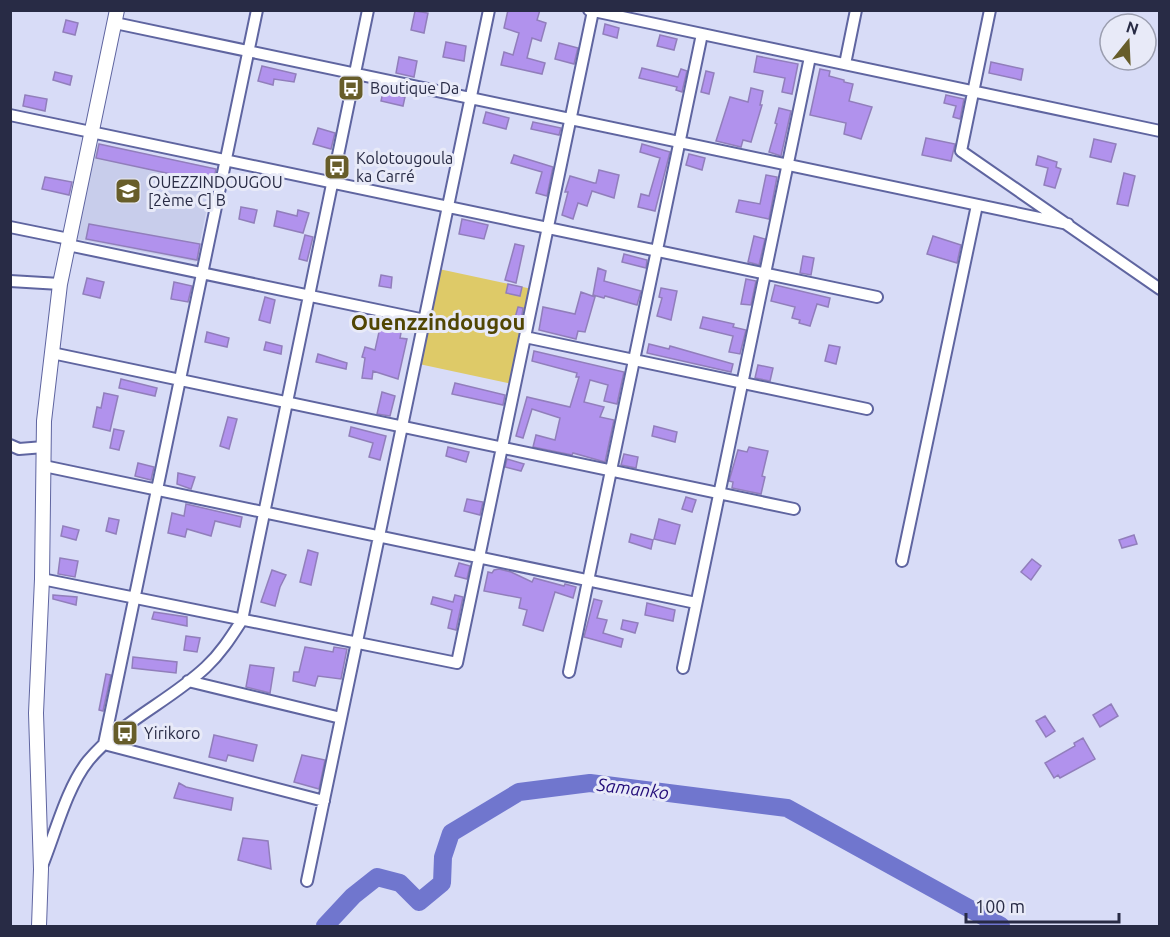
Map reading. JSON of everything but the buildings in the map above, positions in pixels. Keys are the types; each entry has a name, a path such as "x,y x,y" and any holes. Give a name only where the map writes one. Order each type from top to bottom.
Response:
{"street":[{"path":"104,744 257,10"},
{"path":"41,869 76,780 88,762 104,744 205,668 223,650 242,620 368,10"},
{"path":"307,881 489,10"},
{"path":"845,64 856,10"},
{"path":"990,10 961,151 1160,288"},
{"path":"42,579 457,663 591,11 1160,130"},
{"path":"39,927 41,869 36,713 42,579 44,421 60,284 116,17 249,52 1068,224"},
{"path":"569,672 702,34"},
{"path":"683,668 810,57"},
{"path":"10,115 877,297"},
{"path":"902,561 977,205"},
{"path":"10,227 202,273 425,320"},
{"path":"10,281 60,284"},
{"path":"525,337 867,409"},
{"path":"52,353 794,509"},
{"path":"10,445 19,448 44,447"},
{"path":"44,466 696,603"},
{"path":"188,681 341,718"},
{"path":"104,744 324,801"}],"shaded area":[{"path":"96,144 215,168 196,262 77,239"},
{"path":"439,269 532,289 512,384 419,364"}],"waterway":[{"name":"Samanko","path":"325,926 353,896 377,877 400,883 419,902 442,883 443,857 451,833 519,792 590,783 787,808 1001,926"}],"place":[{"name":"Boutique Da","path":"351,88"},
{"name":"Kolotougoula ka Carré","path":"337,167"},
{"name":"OUEZZINDOUGOU [2ème C] B","path":"128,191"},
{"name":"Yirikoro","path":"125,733"}],"district":[{"name":"Ouenzzindougou","path":"438,321"}]}
